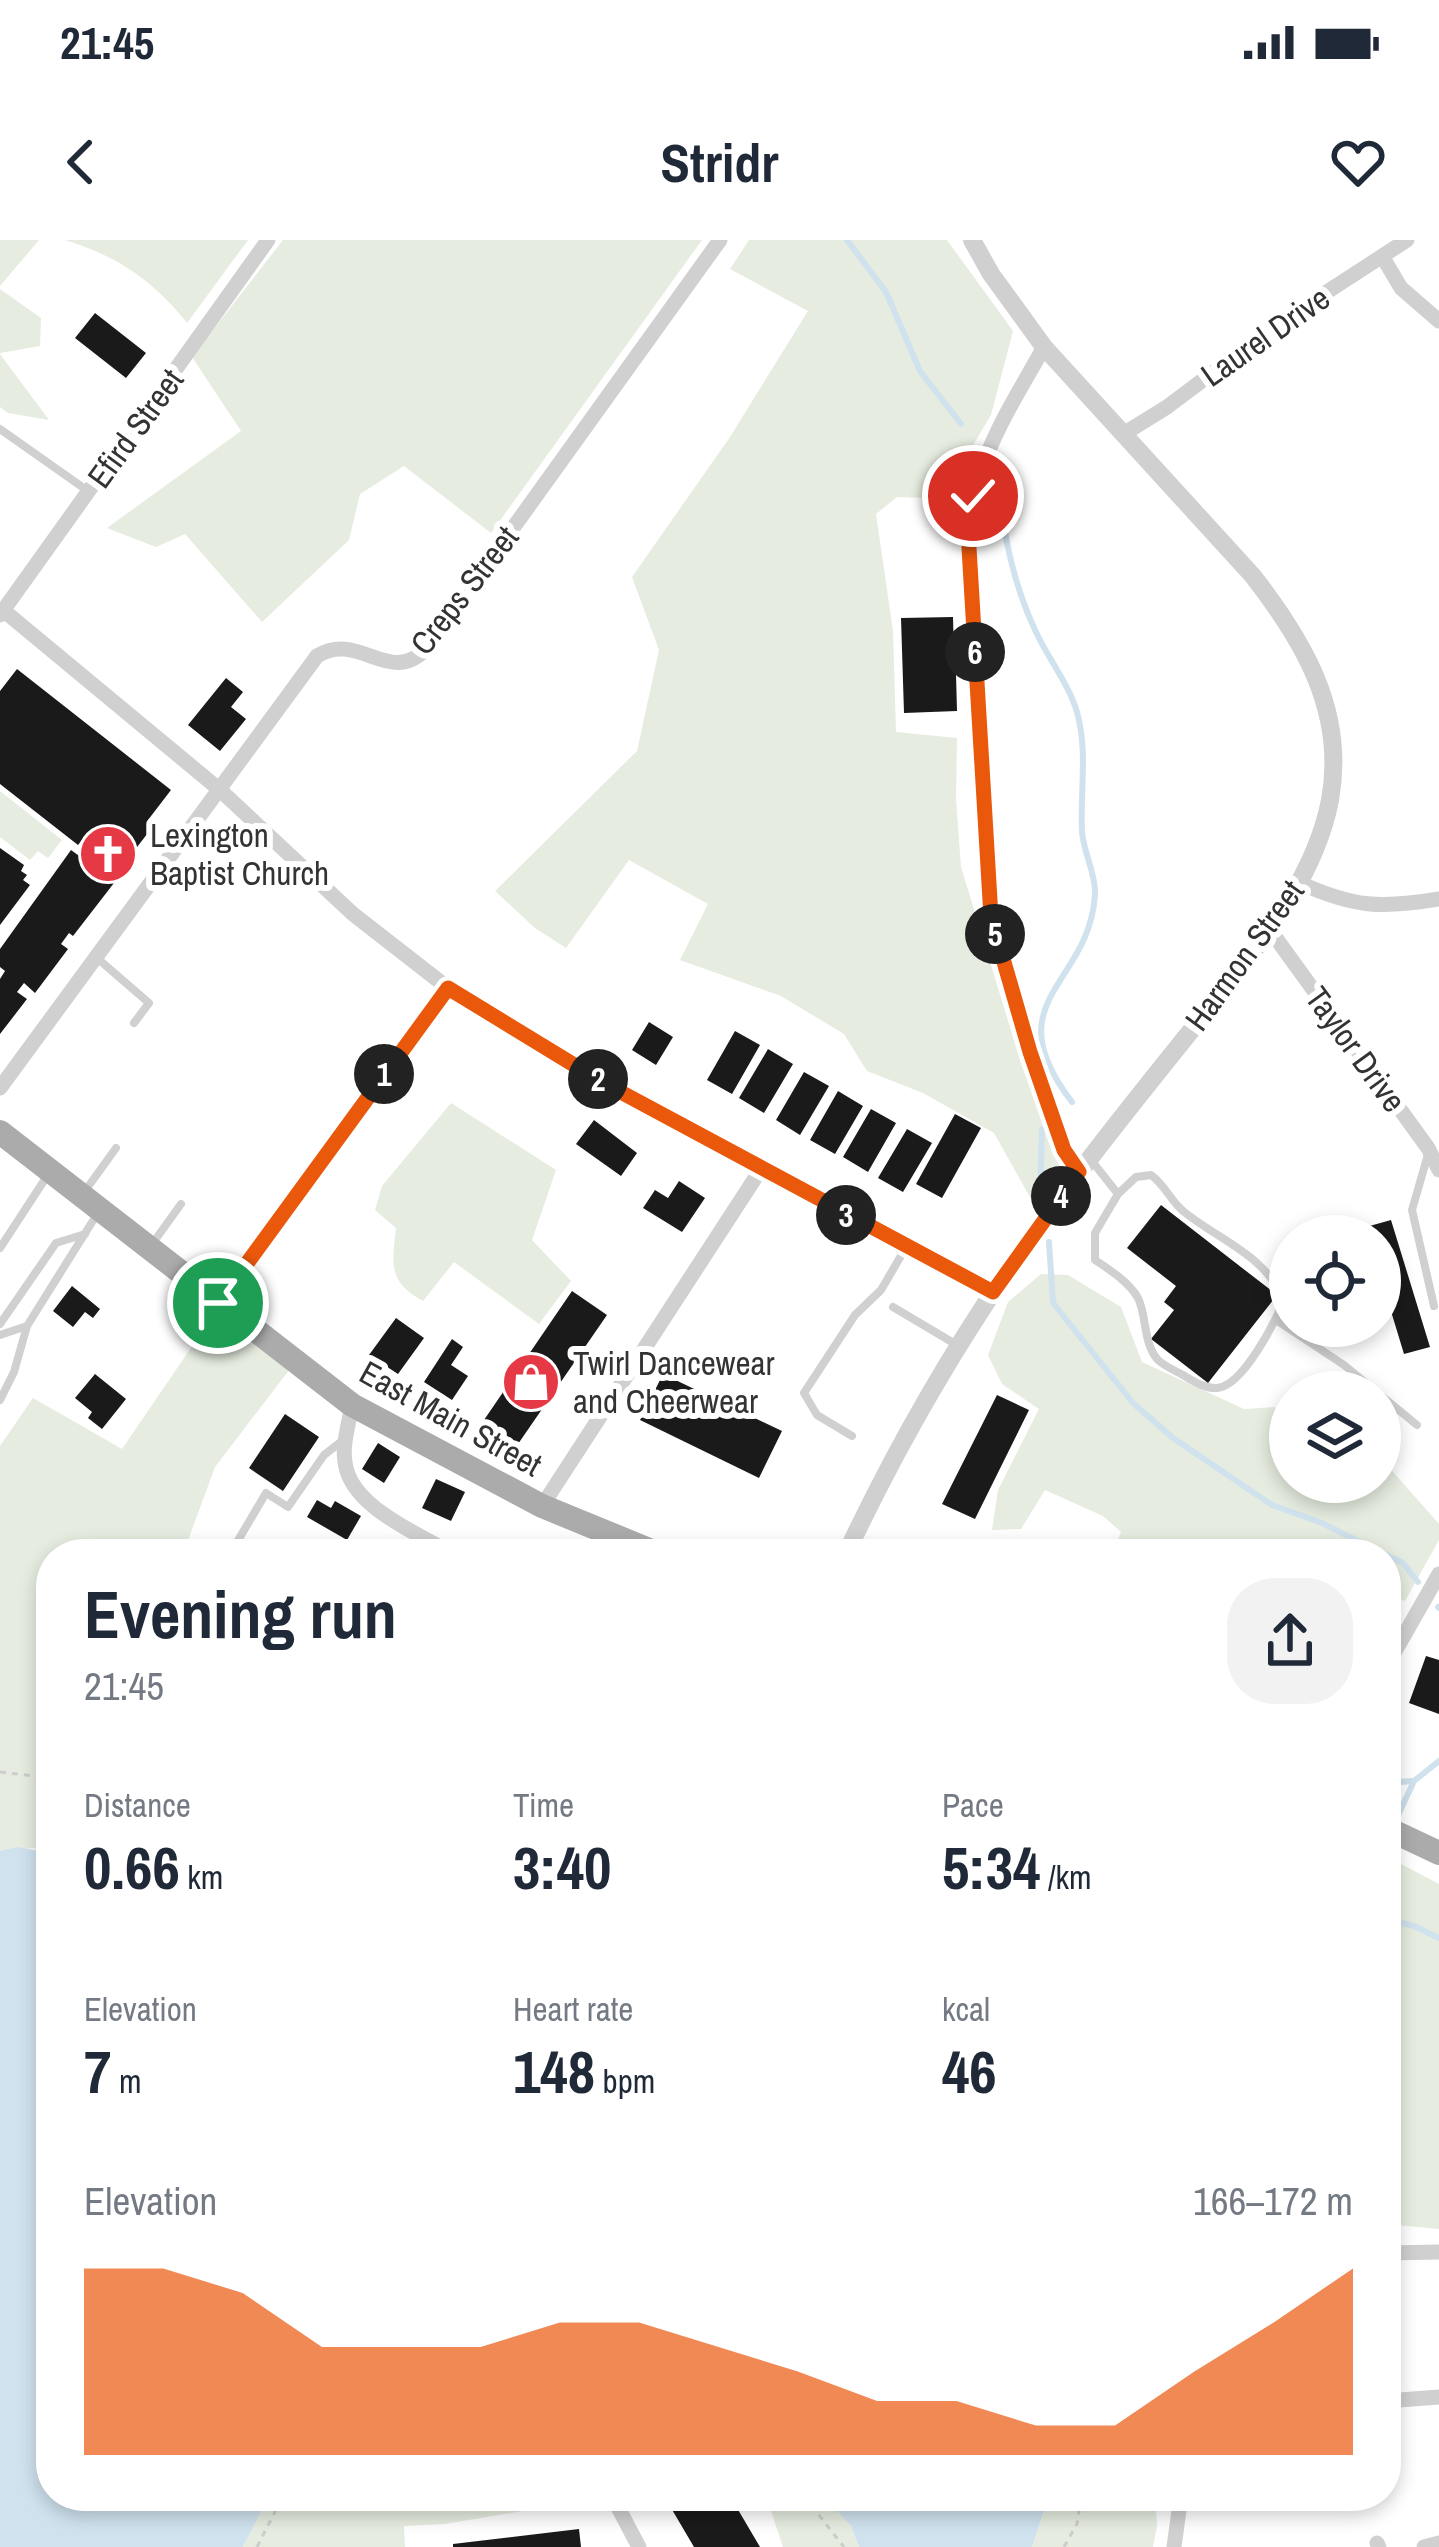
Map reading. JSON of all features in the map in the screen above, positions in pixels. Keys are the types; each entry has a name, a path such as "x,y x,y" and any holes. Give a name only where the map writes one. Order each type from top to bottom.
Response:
{"main road":[{"name":"East Main Street","path":"0,1132 352,1405 542,1506 622,1539"},
{"path":"1401,1835 1439,1853"}],"street":[{"name":"Efird Street","path":"2,612 268,240"},
{"name":"Creps Street","path":"0,1088 317,656 345,647 396,664 407,663 426,649 720,240"},
{"name":"Harmon Street","path":"854,1539 958,1346 993,1292 1084,1166 1270,930 1300,883 1324,828 1331,796 1334,740 1307,654 1252,576 1044,346 972,240"},
{"name":"Laurel Drive","path":"1125,433 1276,325 1407,240"},
{"path":"1382,256 1401,288 1439,321"},
{"path":"1044,346 981,462 969,548 991,917 1064,1150 1084,1166"},
{"path":"2,612 220,790 353,914 448,988 602,1082 993,1292"},
{"path":"1300,883 1366,906 1439,898"},
{"name":"Taylor Drive","path":"1270,930 1435,1158"},
{"path":"218,1303 448,988"},
{"path":"542,1506 761,1169"},
{"path":"352,1405 344,1460 349,1480 363,1496 429,1539"},
{"path":"1401,1640 1439,1574"},
{"path":"1401,2253 1439,2252"},
{"path":"1401,2400 1439,2397"},
{"path":"620,2511 639,2547"},
{"path":"1174,2547 1178,2511"},
{"path":"1424,2547 1439,2543"}],"lane":[{"path":"0,429 89,492"},
{"path":"96,957 149,1003 134,1023"},
{"path":"0,1400 27,1326 85,1234 90,1204 116,1148"},
{"path":"1434,1306 1412,1210 1435,1158"},
{"path":"1084,1166 1118,1194"},
{"path":"0,1248 50,1172"},
{"path":"1269,1272 1184,1211 1151,1175 1136,1177 1118,1194 1095,1233 1095,1260 1116,1274 1138,1299 1157,1360 1196,1383 1212,1389 1225,1387 1239,1375 1269,1330"},
{"path":"148,1249 181,1204"},
{"path":"0,1324 56,1243 85,1234"},
{"path":"852,1436 817,1415 804,1394 854,1315 881,1289 906,1248"},
{"path":"893,1306 958,1346"},
{"path":"0,1335 27,1326"},
{"path":"1317,1347 1417,1425"},
{"path":"239,1539 266,1493 288,1507 331,1447 347,1437"}],"path":[{"path":"0,1772 36,1776"},
{"path":"257,2547 275,2511"},
{"path":"816,2511 844,2547"},
{"path":"1064,2547 1079,2511"}],"shaded area":[{"path":"0,240 39,240 0,286"},
{"path":"65,240 248,240 187,323 133,271"},
{"path":"283,240 702,240 491,533 404,466 360,494 349,540 262,622 185,534 156,547 107,528 241,431 192,357"},
{"path":"749,240 947,240 1013,331 991,415 948,499 897,497 876,514 893,631 896,732 957,738 961,867 1021,1063 1060,1168 1035,1206 994,1133 923,1093 867,1071 844,1034 781,996 680,960 708,904 629,860 566,948 535,928 495,891 637,751 659,650 632,577 730,437 808,311 730,269"},
{"path":"0,289 41,318 40,346 0,353"},
{"path":"0,354 49,420 8,413 0,407"},
{"path":"0,791 62,840 48,858 38,851 30,860 0,837"},
{"path":"451,1103 556,1170 532,1240 571,1281 539,1324 454,1262 423,1301 398,1279 396,1228 375,1210 382,1186"},
{"path":"1041,1274 1068,1275 1121,1307 1142,1362 1244,1409 1269,1407 1269,1503 1401,1503 1401,1481 1439,1524 1439,1540 1405,1601 1401,1599 1401,1539 1118,1539 1121,1532 1103,1516 1045,1490 1021,1529 992,1530 998,1490 1039,1409 1002,1384 988,1355 1008,1302"},
{"path":"217,1303 296,1361 215,1467 189,1539 36,1539 36,1849 0,1851 0,1446 33,1398 122,1449"},
{"path":"1401,1864 1439,1884 1439,2229 1401,2225"},
{"path":"261,2511 522,2511 404,2526 405,2547 243,2547"},
{"path":"771,2511 837,2511 851,2526 859,2547 783,2547"},
{"path":"1044,2511 1156,2511 1153,2547 1032,2547"}],"water":[{"path":"18,1847 36,1850 36,2511 261,2511 243,2547 0,2547 0,1851"},
{"path":"837,2511 1044,2511 1032,2547 859,2547 851,2526"}],"building":[{"path":"95,313 146,353 126,378 75,338"},
{"path":"953,617 954,654 962,654 963,674 956,674 957,711 904,713 901,618"},
{"name":"Lexington Baptist Church","path":"17,669 171,790 148,820 154,825 111,881 114,883 73,936 69,933 61,944 68,949 35,993 24,983 17,992 27,999 0,1034 0,979 5,971 0,967 0,949 71,850 82,858 91,847 82,840 78,845 0,784 0,691"},
{"path":"226,678 243,692 231,707 246,719 220,751 188,725"},
{"path":"0,848 24,865 21,871 27,875 23,880 30,885 0,925"},
{"path":"649,1022 673,1037 656,1065 632,1050"},
{"path":"735,1031 760,1045 732,1094 707,1080"},
{"path":"768,1049 793,1064 764,1113 739,1098"},
{"path":"804,1072 829,1086 800,1135 776,1120"},
{"path":"838,1091 863,1106 835,1154 810,1140"},
{"path":"871,1109 896,1123 868,1172 843,1157"},
{"path":"955,1114 981,1128 942,1198 916,1184"},
{"path":"594,1120 637,1153 621,1176 576,1144"},
{"path":"907,1129 932,1143 903,1192 878,1178"},
{"path":"679,1181 705,1198 682,1232 643,1208 655,1190 668,1198"},
{"path":"1161,1205 1269,1289 1269,1305 1208,1383 1151,1339 1174,1310 1164,1302 1176,1286 1127,1248"},
{"path":"1401,1253 1430,1347 1404,1354 1401,1344"},
{"path":"72,1286 100,1309 93,1318 85,1312 73,1327 53,1311"},
{"path":"572,1291 607,1315 518,1444 484,1420"},
{"path":"396,1318 424,1338 398,1374 369,1355"},
{"path":"452,1339 463,1347 451,1365 468,1376 452,1400 424,1382"},
{"path":"95,1374 126,1399 102,1429 88,1418 92,1412 75,1398"},
{"path":"663,1374 782,1431 759,1478 640,1420"},
{"path":"997,1395 1029,1410 975,1519 942,1504"},
{"path":"285,1414 319,1437 283,1491 249,1468"},
{"path":"378,1443 400,1457 384,1483 362,1469"},
{"path":"436,1479 465,1492 451,1521 422,1508"},
{"path":"317,1500 331,1508 335,1501 361,1516 348,1539 307,1517"},
{"path":"1426,1656 1439,1660 1439,1714 1409,1703"},
{"path":"673,2511 739,2511 760,2547 694,2547"},
{"path":"579,2529 581,2547 453,2547 453,2544"}],"waterway":[{"path":"847,240 886,292 920,371 961,424"},
{"path":"1001,478 1015,575 1027,613 1073,702 1082,742 1082,831 1095,894 1078,951 1043,1015 1042,1039 1050,1067 1072,1102"},
{"path":"1040,1200 1042,1129"},
{"path":"1049,1242 1053,1303 1133,1403 1173,1438 1272,1505 1354,1539"},
{"path":"1401,1562 1418,1582"},
{"path":"1401,1809 1414,1781 1439,1761"},
{"path":"1401,1782 1412,1781"},
{"path":"1401,1923 1439,1938"}],"place":[{"name":"Lexington Baptist Church","path":"108,854"},
{"name":"Twirl Dancewear and Cheerwear","path":"531,1382"}],"route":[{"path":"218,1303 448,988 602,1082 993,1292 1079,1172 1064,1150 1030,1052 991,917 969,548 973,496"}]}
